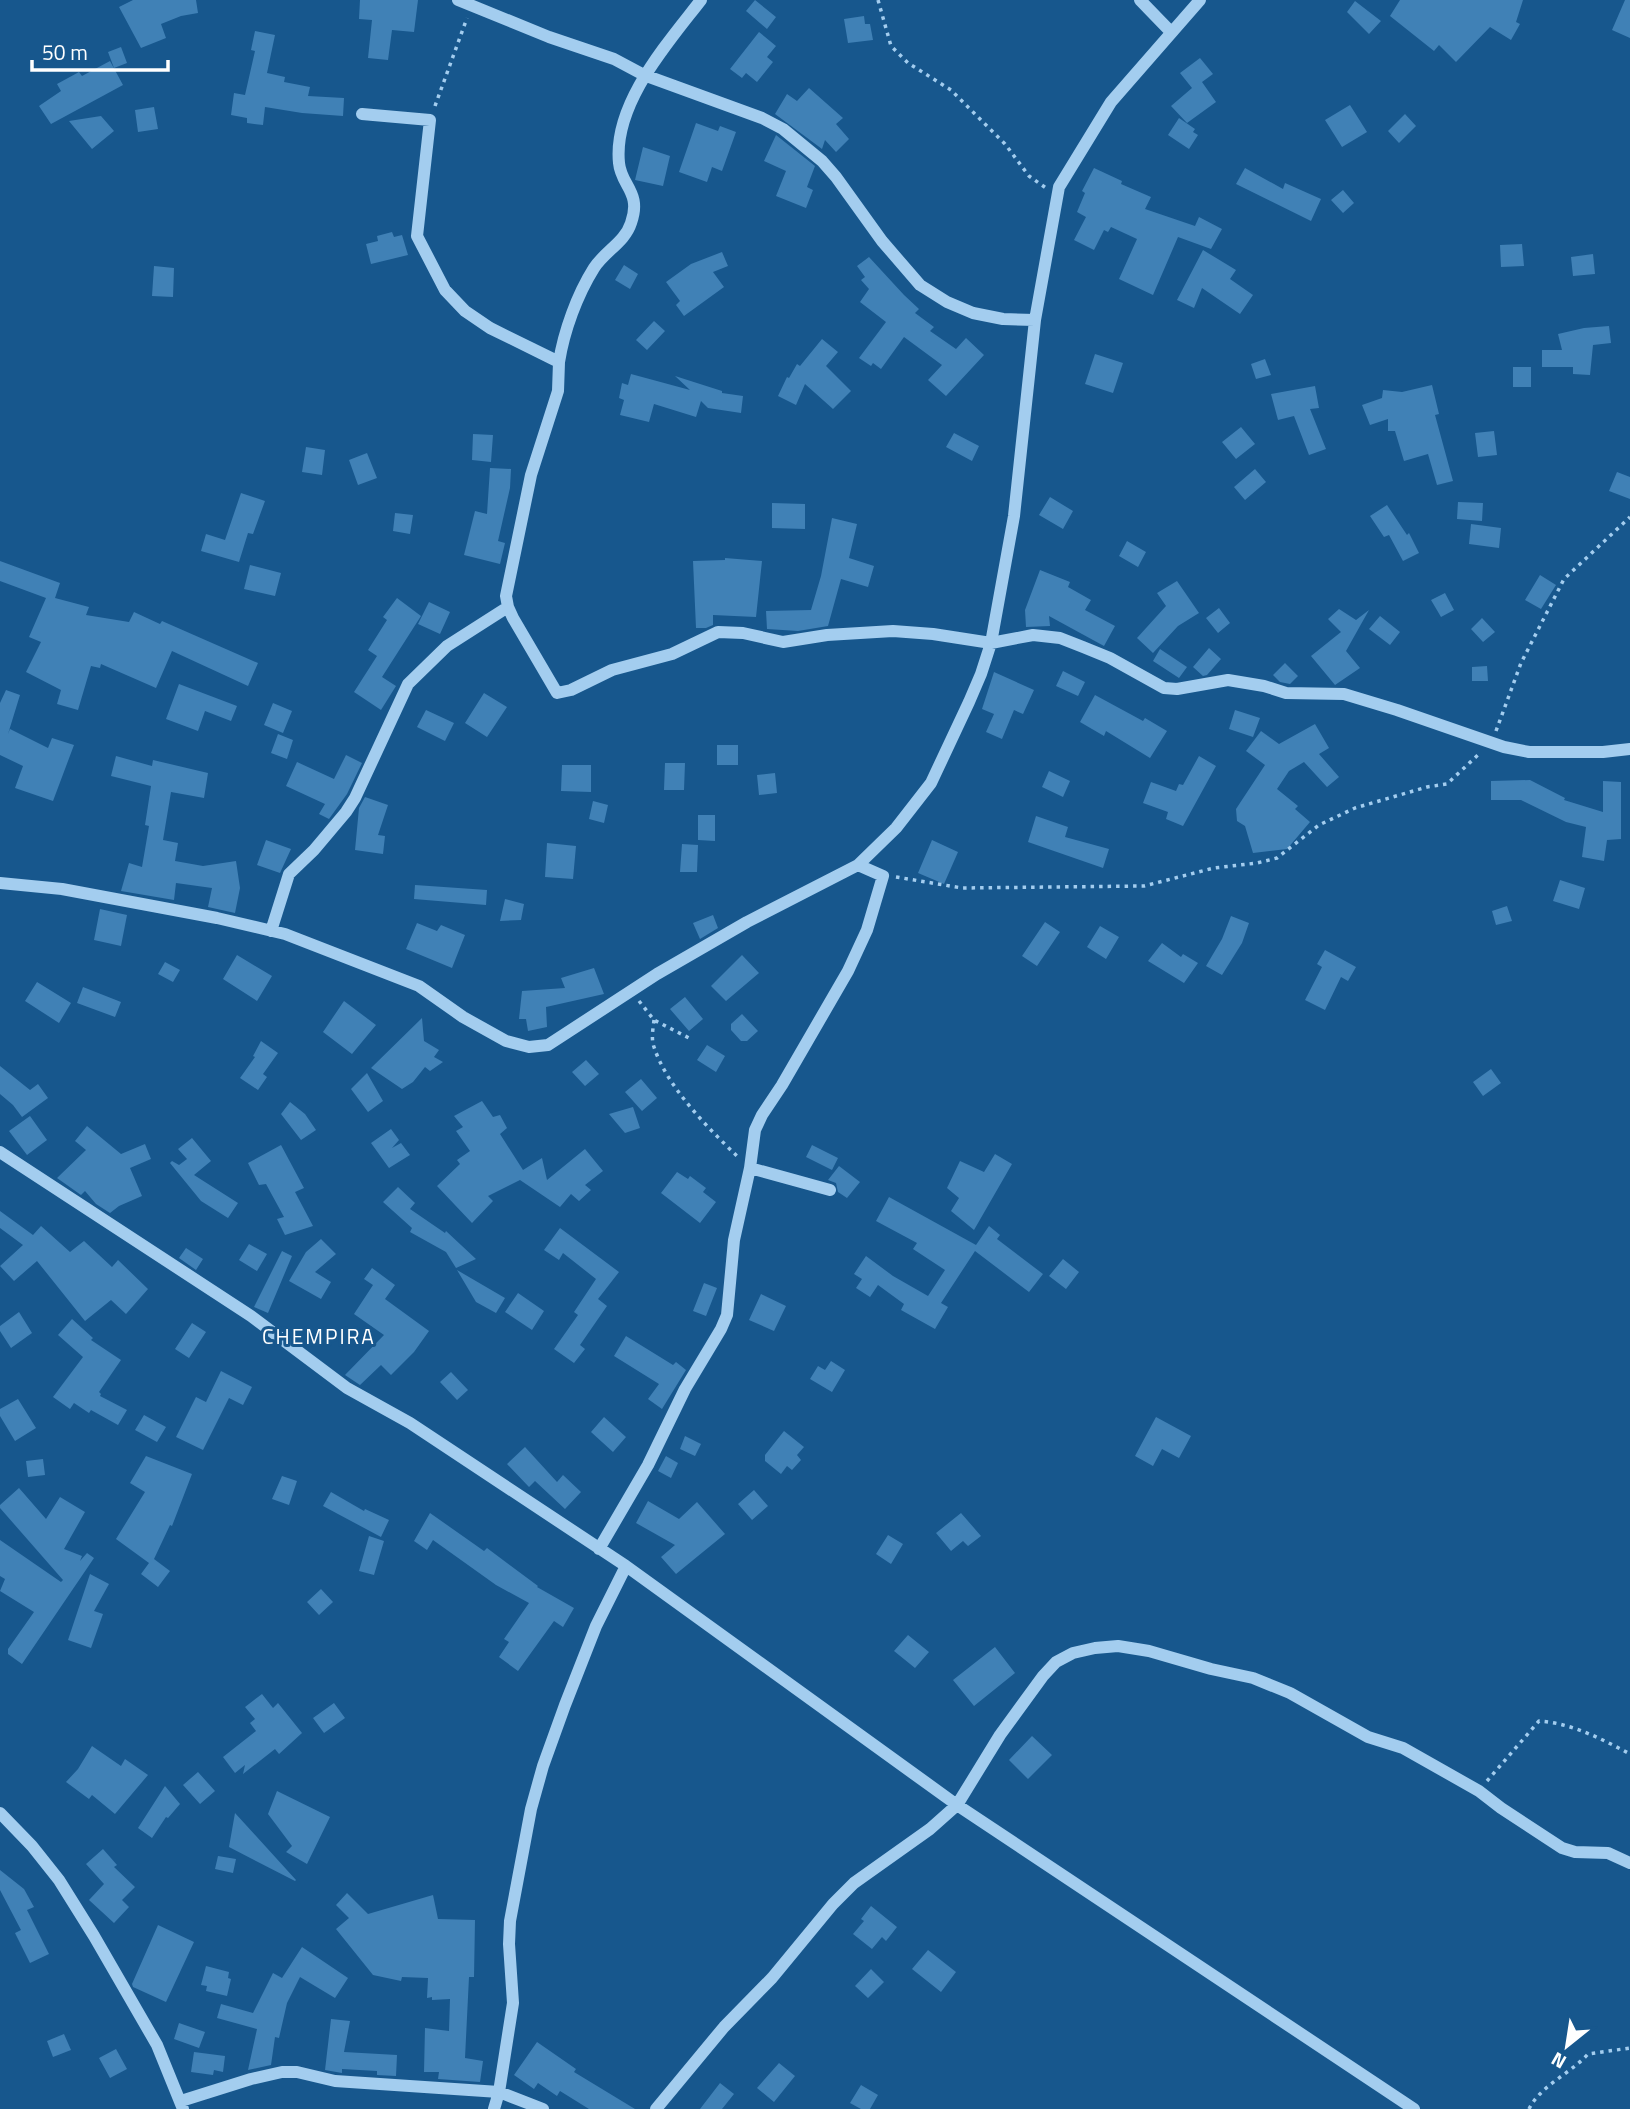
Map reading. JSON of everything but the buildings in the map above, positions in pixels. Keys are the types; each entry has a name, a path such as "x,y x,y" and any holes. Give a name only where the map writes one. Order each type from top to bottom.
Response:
{"street":[{"path":"701,0 644,75 622,127 618,160 620,171 633,197 633,219 621,239 594,267 570,323 559,362 558,391 531,475 524,507 506,596 508,607 552,687 559,694 612,670 672,654 718,632 743,633 783,642 827,635 893,631 991,643 1033,635 1060,638 1110,658 1164,688 1177,689 1228,680 1286,693 1344,694 1491,743 1528,752 1603,752 1630,748"},
{"path":"1140,0 1170,31"},
{"path":"0,883 62,889 271,930 419,986 506,1041 528,1047 548,1045 747,922 858,865 896,828 931,783 970,702 991,643 1014,516 1035,320 1059,187 1111,102 1170,31 1200,0"},
{"path":"462,2 783,128 822,161 882,241 920,285 947,302 973,313 1003,319 1035,320"},
{"path":"362,114 430,120 417,236 445,290 465,311 489,328 559,362"},
{"path":"271,930 289,874 314,850 346,812 408,684 447,646 508,607"},
{"path":"598,1549 648,1465 685,1390 722,1329 727,1315 734,1240 758,1122 848,971 867,930 883,876 858,865"},
{"path":"0,1152 251,1316 347,1388 410,1423 626,1566 957,1805 1414,2109"},
{"path":"750,1168 831,1190"},
{"path":"494,2109 513,2003 510,1921 531,1809 565,1705 608,1598 626,1566"},
{"path":"656,2109 724,2027 772,1978 833,1904 854,1883 930,1829 957,1805 1000,1735 1056,1662 1084,1651 1118,1646 1149,1651 1211,1670 1252,1678 1279,1688 1368,1737 1403,1748 1479,1791 1562,1848 1575,1852 1608,1853 1630,1863"},
{"path":"0,1813 32,1846 59,1880 94,1936 157,2045 182,2105 251,2079 282,2072 297,2072 335,2081 499,2092 543,2109"}],"path":[{"path":"878,0 891,46 908,63 951,90 1005,144 1029,176 1056,195"},
{"path":"430,120 462,2"},
{"path":"883,876 962,888 1144,886 1214,868 1276,858 1319,825 1354,808 1447,784 1491,743 1521,663 1564,579 1630,517"},
{"path":"632,991 654,1020 689,1038"},
{"path":"654,1020 653,1046 682,1097 750,1168"},
{"path":"1479,1791 1539,1721 1553,1722 1588,1733 1630,1754"},
{"path":"1529,2109 1542,2091 1588,2054 1630,2048"}],"district":[{"name":"CHEMPIRA","path":"319,1337"}]}
